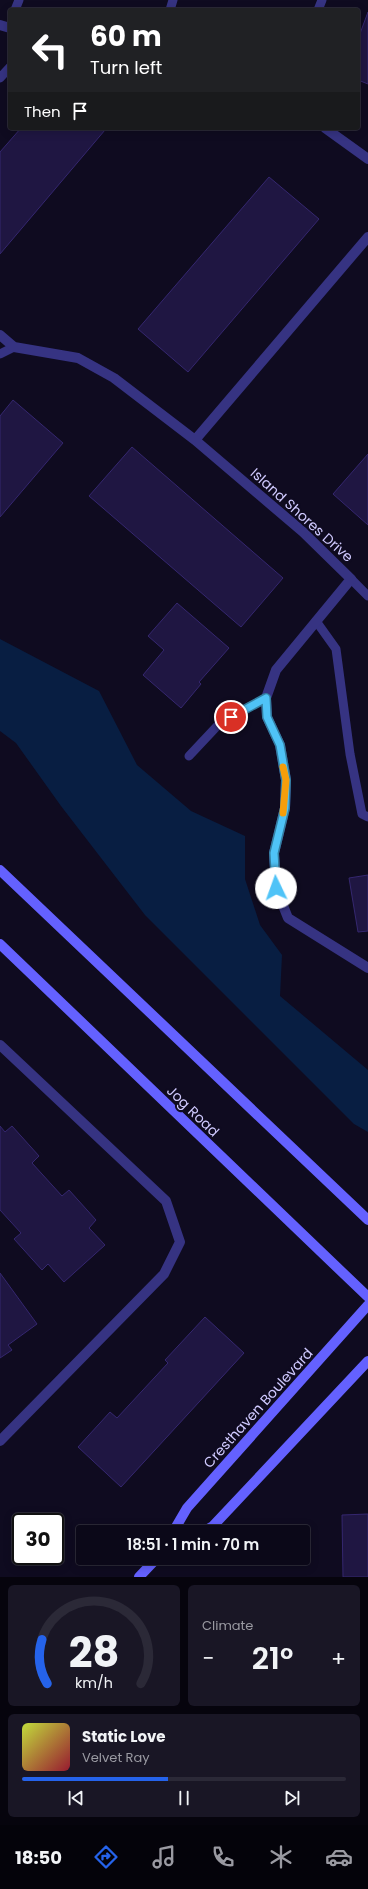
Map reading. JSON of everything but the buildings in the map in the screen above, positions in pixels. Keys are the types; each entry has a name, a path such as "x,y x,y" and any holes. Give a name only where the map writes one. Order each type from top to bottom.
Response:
{"main road":[{"path":"0,870 368,1220"},
{"name":"Jog Road","path":"0,944 368,1297"},
{"name":"Cresthaven Boulevard","path":"177,1525 188,1508 368,1305"},
{"path":"214,1525 368,1361"},
{"path":"139,1577 151,1565"}],"street":[{"path":"328,130 368,159"},
{"path":"194,440 368,237"},
{"path":"0,335 14,347"},
{"name":"Island Shores Drive","path":"14,347 78,358 114,378 194,440 303,532 351,579 276,670 266,698 267,717 280,745 286,780 285,808 274,853 276,888 288,918 368,968"},
{"path":"0,1045 166,1201 180,1242 164,1274 0,1441"}],"lane":[{"path":"0,78 8,69"},
{"path":"0,354 14,347"},
{"path":"351,579 368,596"},
{"path":"316,621 336,649 350,754 362,814 368,817"},
{"path":"189,756 220,723 266,698"}],"water":[{"path":"0,639 99,691 137,765 191,811 245,836 245,879 260,925 282,955 280,996 368,1070 368,1132 354,1124 145,915 61,806 16,743 0,731"}],"slow traffic":[{"path":"283,767 286,780 285,808 283,813"}],"route":[{"path":"231,717 266,698 267,717 280,745 286,780 285,808 274,853 276,888"}]}
